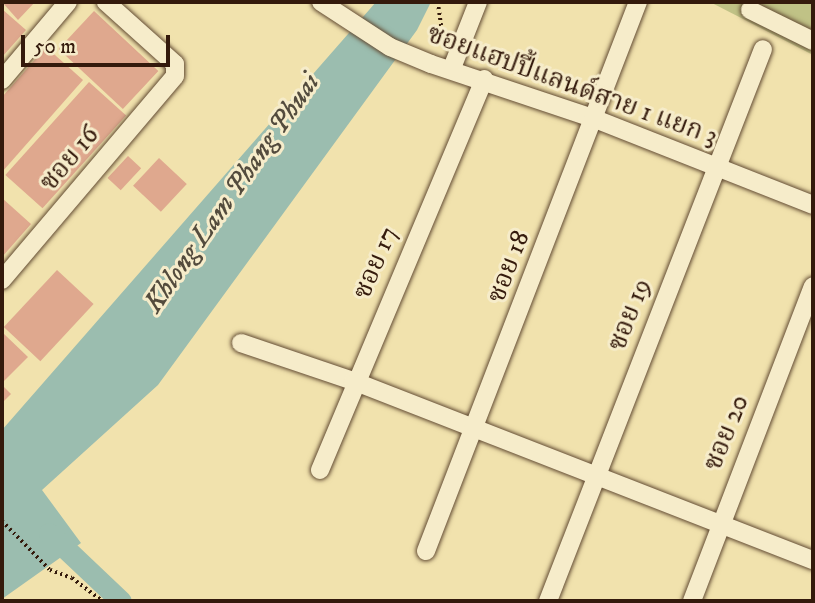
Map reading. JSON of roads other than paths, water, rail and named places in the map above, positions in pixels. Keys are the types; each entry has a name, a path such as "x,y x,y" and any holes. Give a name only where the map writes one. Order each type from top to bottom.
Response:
{"street":[{"path":"2,80 68,2"},
{"name":"ซอย 16","path":"2,280 170,81 175,69 170,59 106,2"},
{"path":"455,60 478,2"},
{"name":"ซอย 18","path":"426,551 638,2"},
{"name":"ซอยแฮปปี้แลนด์สาย 1 แยก 3","path":"326,6 390,47 431,64 455,60 484,79 595,119 813,205"},
{"path":"750,10 813,41"},
{"name":"ซอย 19","path":"548,601 763,49"},
{"name":"ซอย 17","path":"320,470 353,381 484,79"},
{"name":"ซอย 20","path":"692,601 813,286"},
{"path":"241,343 353,381 813,560"}],"water":[{"name":"Khlong Lam Phang Phuai","path":"376,2 431,2 417,30 158,385 42,490 81,543 2,599 2,430"}],"waterway":[{"path":"49,533 121,601"}]}
